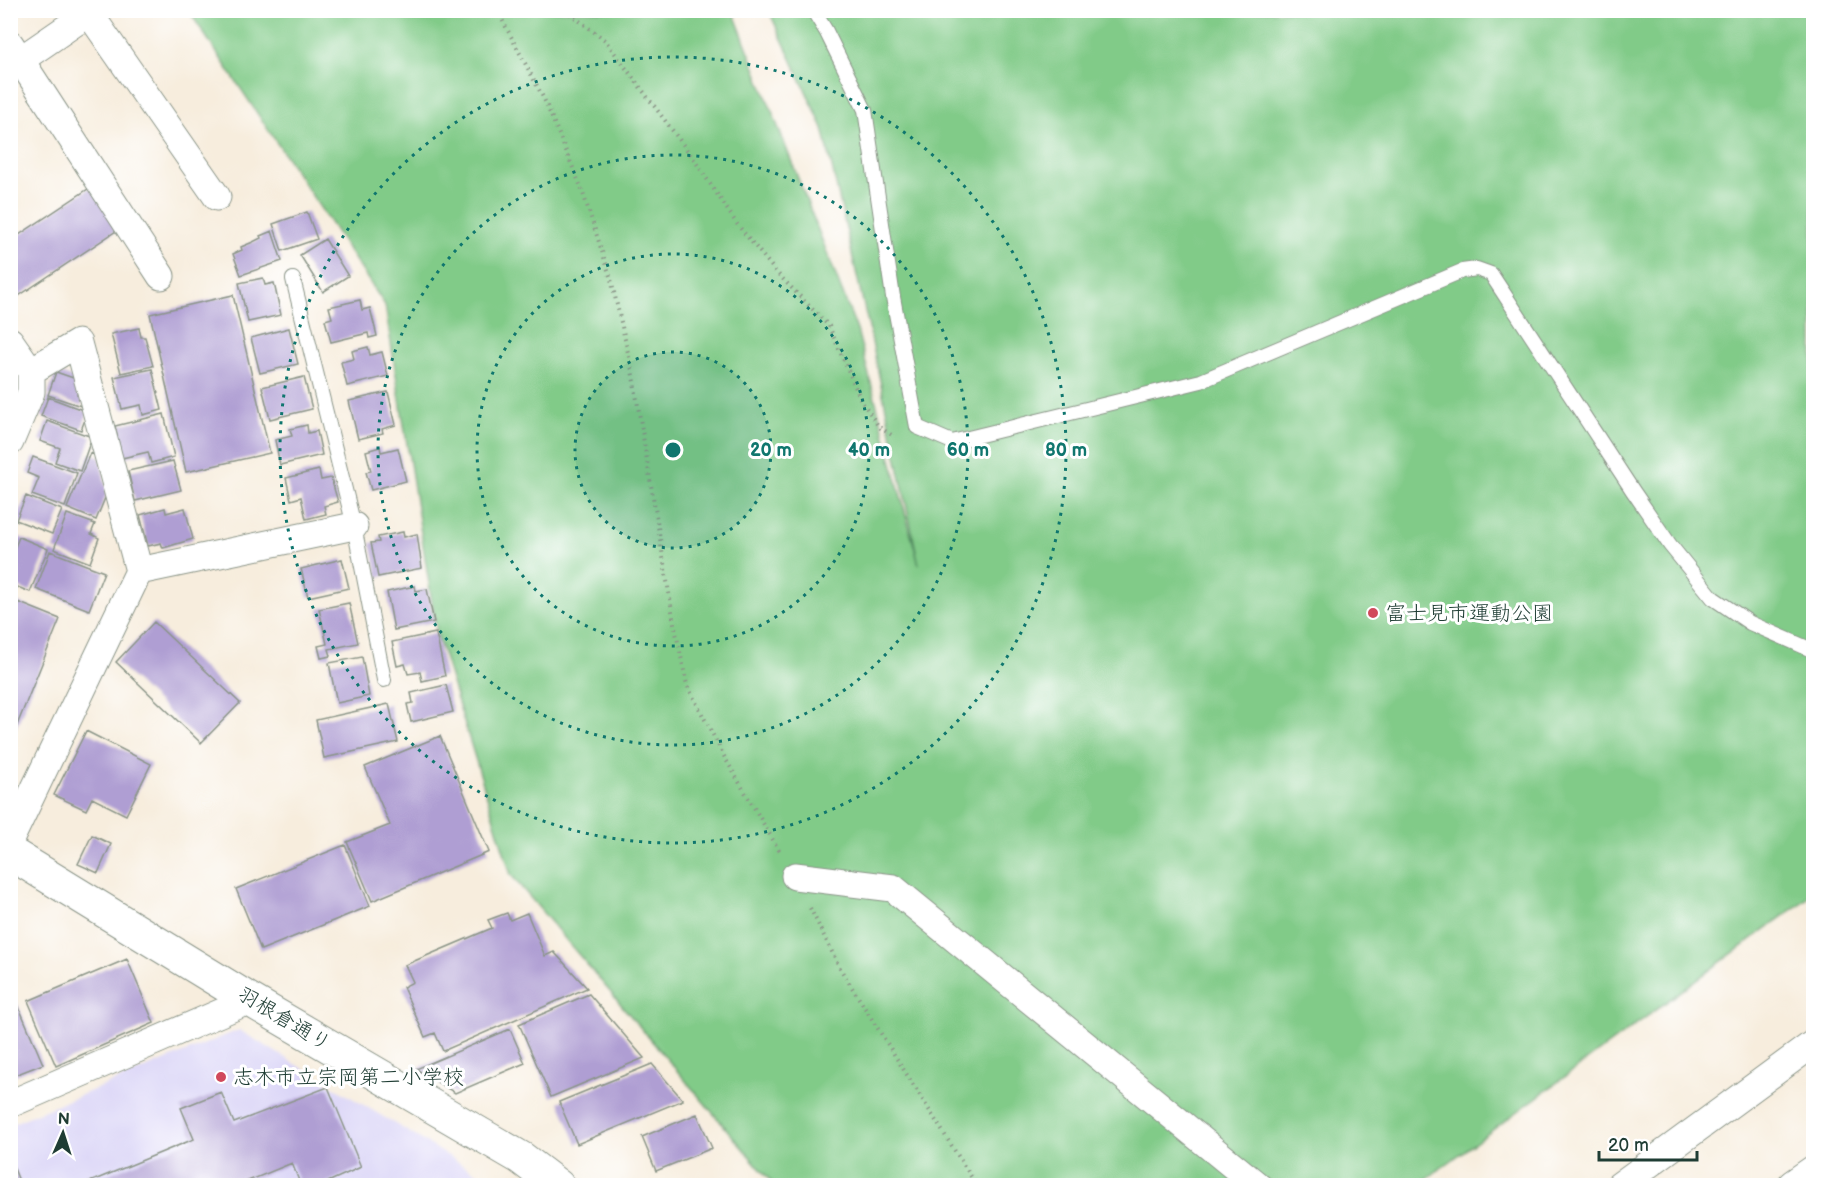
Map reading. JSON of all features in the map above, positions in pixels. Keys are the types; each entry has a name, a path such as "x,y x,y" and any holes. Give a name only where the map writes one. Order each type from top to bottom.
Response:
{"main road":[{"name":"羽根倉通り","path":"10,853 250,1000 521,1158 558,1185"},
{"path":"1794,1185 1814,1172"}],"street":[{"path":"161,276 14,57 91,12 217,197"},
{"path":"10,341 31,371 32,392 10,442"},
{"path":"10,840 139,571 78,343 31,371"},
{"path":"139,571 354,526"},
{"path":"795,876 893,888 1258,1185"},
{"path":"10,1104 250,1000"},
{"path":"1619,1185 1814,1043"}],"lane":[{"path":"813,10 865,110 893,297 917,427 952,441 1201,381 1462,271 1477,269 1491,274 1633,491 1670,545 1713,598 1750,623 1814,651"},
{"path":"293,279 354,526 384,680"}],"path":[{"path":"497,10 544,99 581,187 610,279 632,370 674,623 687,685 725,758 795,876 841,970 977,1185"},
{"path":"565,10 605,40 693,158 737,224 776,272 829,326 861,400 879,427 904,443 952,441"}],"shaded area":[{"name":"志木市立宗岡第二小学校","path":"239,1030 485,1178 488,1185 11,1186 11,1124"}],"green space":[{"path":"189,11 733,11 857,330 919,565 869,328 823,128 769,11 1813,11 1813,894 1418,1185 774,1185 511,875 437,634 385,305"}],"building":[{"path":"91,187 119,229 14,299 10,294 10,241"},
{"path":"307,212 317,239 282,251 273,224"},
{"path":"272,231 282,261 241,275 233,254 242,250 241,247"},
{"path":"325,239 348,276 323,292 300,255"},
{"path":"263,278 265,285 274,283 281,315 248,322 239,283"},
{"path":"233,295 270,453 186,472 150,314"},
{"path":"360,300 362,310 370,308 377,336 369,338 368,333 331,342 325,320 332,318 329,307"},
{"path":"139,328 141,337 145,337 153,366 121,373 111,334"},
{"path":"289,328 298,364 260,373 251,338"},
{"path":"368,347 370,355 382,352 388,376 347,386 341,362 354,359 352,351"},
{"path":"152,369 162,410 143,415 141,405 122,409 114,377"},
{"path":"56,372 82,381 77,394 85,396 81,406 48,395"},
{"path":"304,377 312,409 270,419 262,387"},
{"path":"388,392 396,425 382,429 383,433 358,439 349,401"},
{"path":"48,397 88,412 81,430 41,416"},
{"path":"164,414 174,457 151,463 148,452 122,458 115,426"},
{"path":"47,421 92,437 80,471 55,462 60,448 40,441"},
{"path":"307,425 308,433 317,431 322,455 280,465 275,440 292,436 290,429"},
{"path":"380,447 381,452 398,448 406,481 371,490 366,472 371,471 366,451"},
{"path":"90,453 100,457 107,493 96,520 67,508"},
{"path":"33,457 77,473 65,507 32,495 39,478 27,473"},
{"path":"173,461 181,490 135,501 128,471"},
{"path":"319,470 321,480 331,478 338,502 324,506 326,514 306,519 301,497 291,500 286,478"},
{"path":"26,496 62,510 52,534 16,520"},
{"path":"165,508 166,513 185,508 193,539 163,548 161,543 148,546 140,515"},
{"path":"67,514 95,524 91,534 99,538 90,563 54,549"},
{"path":"403,532 404,537 417,534 422,568 378,577 371,543 379,542 378,537"},
{"path":"19,537 48,549 30,592 10,584 13,560 10,559"},
{"path":"50,551 104,572 89,610 36,589"},
{"path":"342,559 349,588 308,597 301,569"},
{"path":"415,586 416,591 427,589 434,622 394,630 387,592"},
{"path":"10,599 60,619 11,740 10,740"},
{"path":"349,603 358,643 329,649 331,656 321,658 318,646 327,644 319,609"},
{"path":"154,622 240,703 201,743 116,662"},
{"path":"436,633 445,676 422,681 420,672 408,674 405,664 397,666 392,642"},
{"path":"362,657 369,696 337,703 329,663"},
{"path":"446,685 453,712 411,722 407,704 413,703 411,693"},
{"path":"389,704 398,742 324,758 316,720"},
{"path":"86,731 151,764 126,815 92,798 86,810 54,795"},
{"path":"440,736 489,852 372,901 347,842 390,825 365,767"},
{"path":"92,835 111,844 98,873 78,864"},
{"path":"345,845 370,906 261,950 236,889"},
{"path":"507,913 510,920 527,913 545,956 554,952 587,988 443,1051 435,1033 425,1037 403,987 413,982 405,965 492,928 488,920"},
{"path":"127,959 154,1023 56,1066 28,1001"},
{"path":"10,986 43,1064 10,1077"},
{"path":"589,994 644,1058 551,1097 519,1024"},
{"path":"510,1029 525,1063 455,1093 416,1069"},
{"path":"652,1064 683,1100 577,1144 559,1102"},
{"path":"328,1087 361,1167 319,1186 301,1186 292,1163 236,1186 80,1186 194,1139 181,1108 221,1092 234,1123"},
{"path":"697,1114 712,1148 656,1171 642,1137"},
{"path":"11,1161 21,1186 10,1186"}],"place":[{"name":"富士見市運動公園","path":"1373,613"},
{"name":"志木市立宗岡第二小学校","path":"221,1077"}]}
